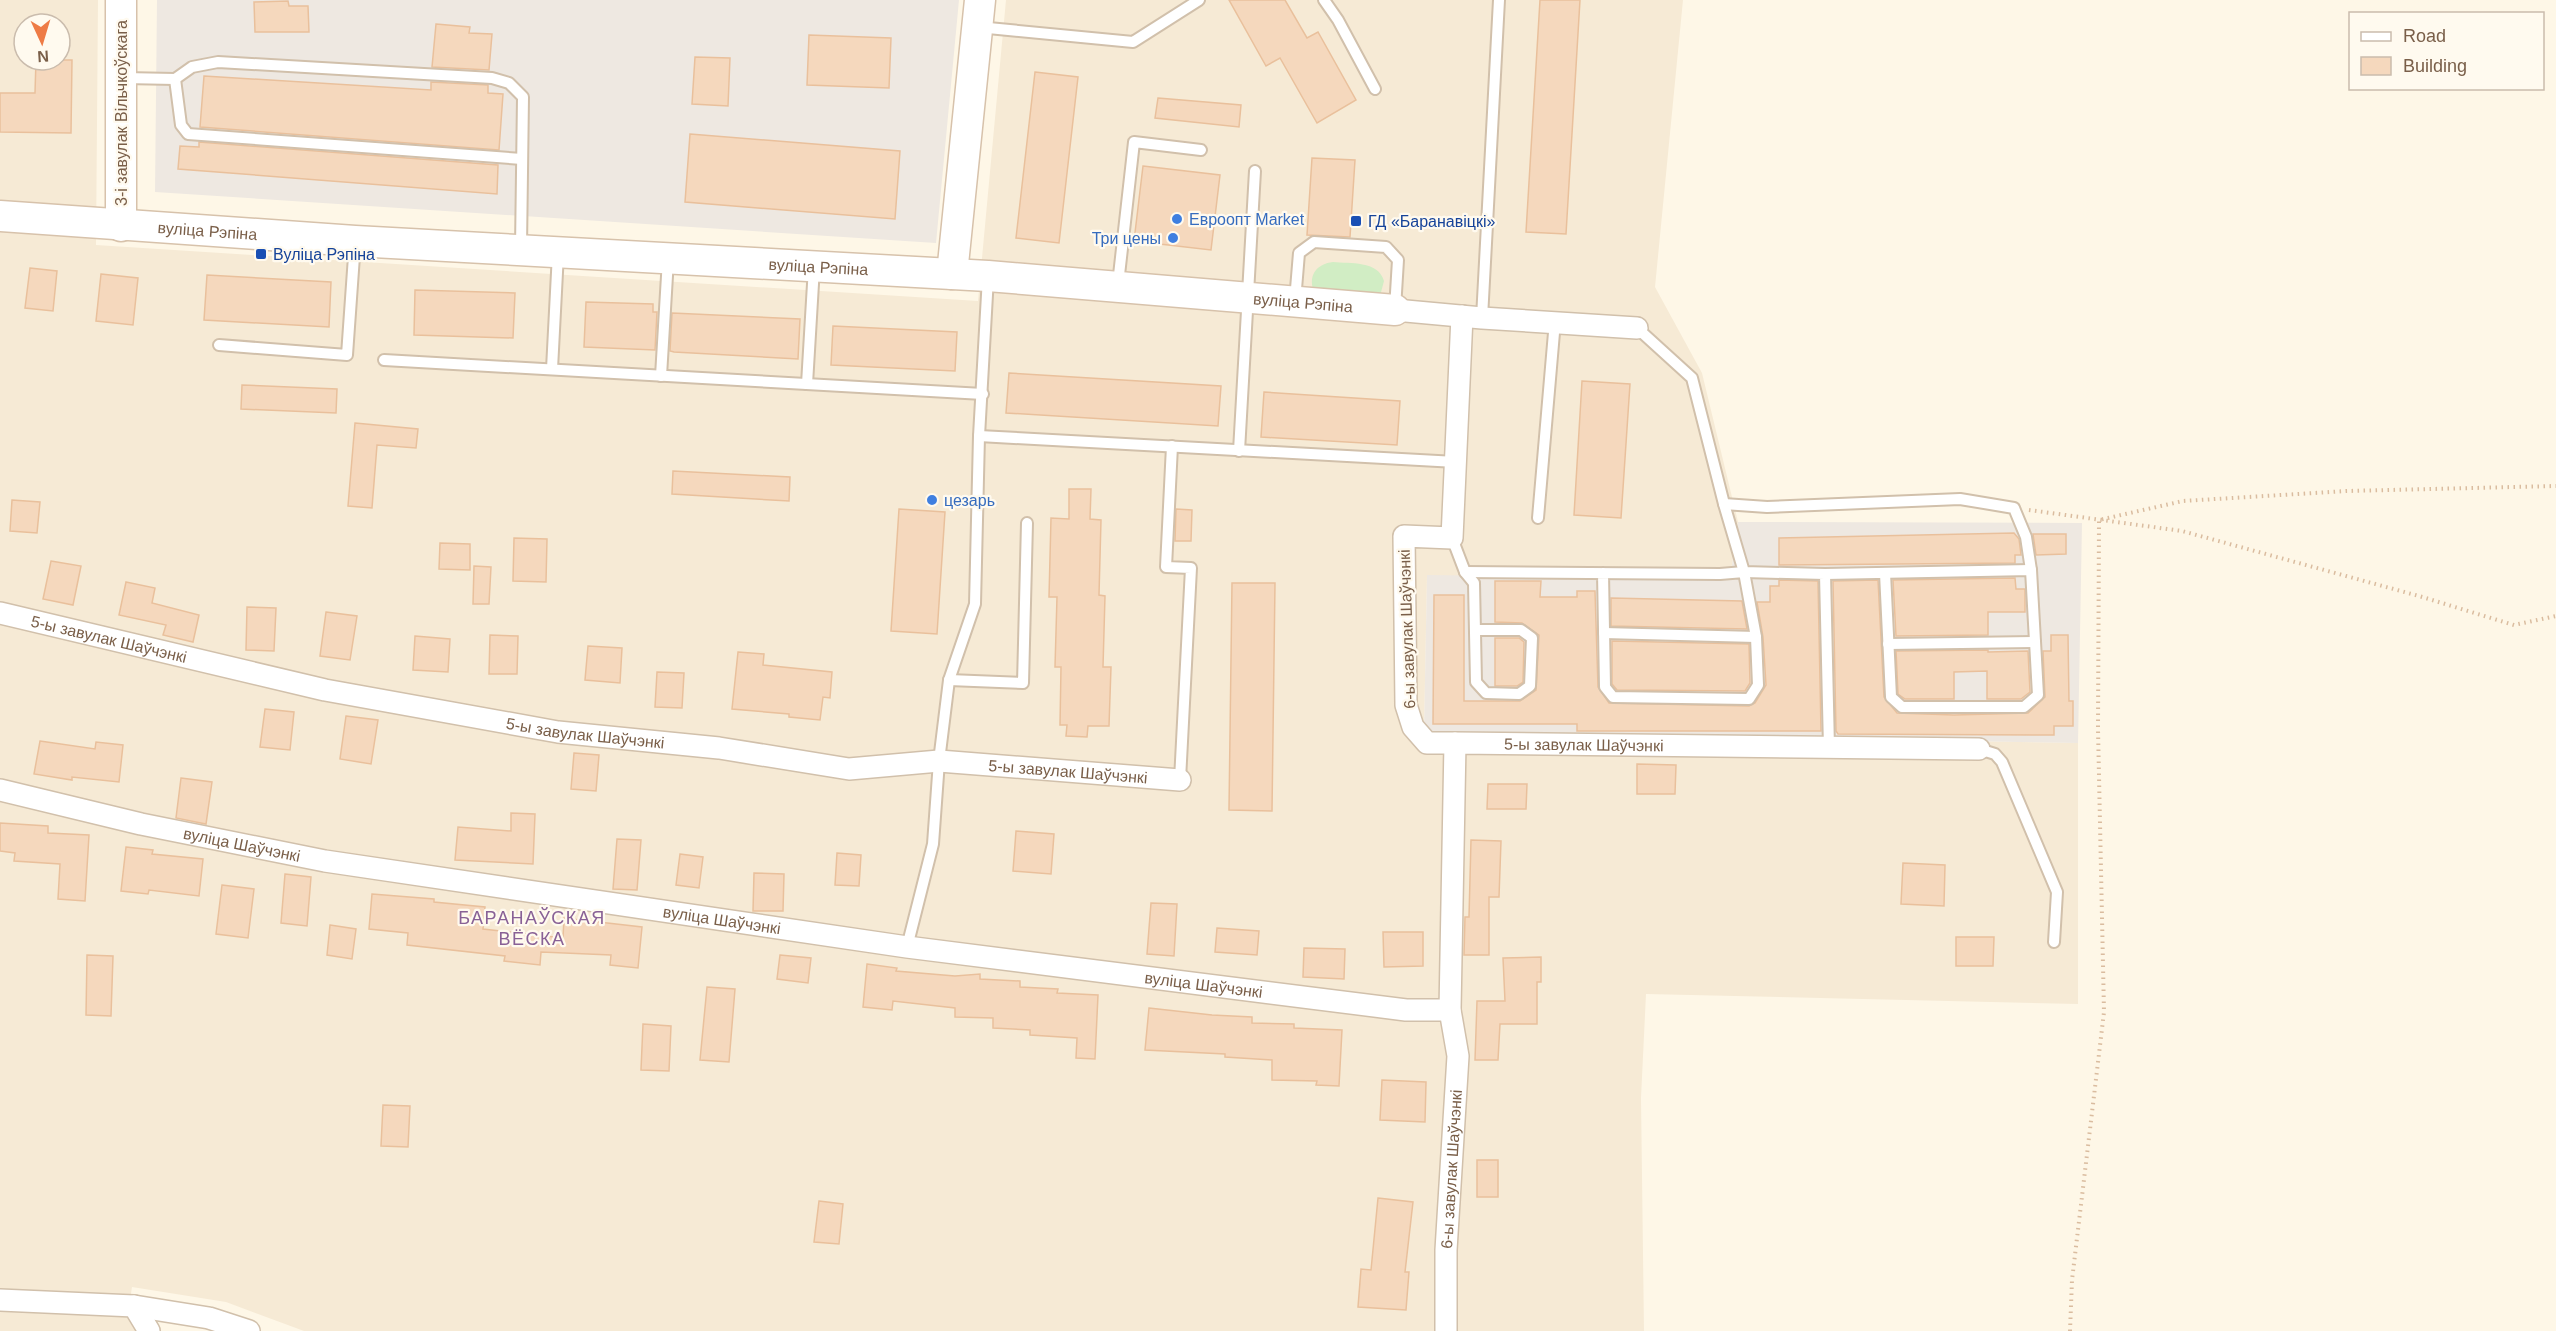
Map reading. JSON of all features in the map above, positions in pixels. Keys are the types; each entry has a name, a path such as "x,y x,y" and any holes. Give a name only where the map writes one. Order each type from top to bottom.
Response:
{"street":[{"name":"3-і завулак Вільчкоўскага","path":"121,0 121,226"},
{"path":"952,274 979,13"},
{"name":"вуліца Рэпіна","path":"0,216 356,241 988,276 1472,317 1637,328"},
{"path":"1452,538 1456,462 1472,317"},
{"name":"6-ы завулак Шаўчэнкі","path":"1452,538 1404,536 1406,705 1413,727 1427,743 1455,743"},
{"name":"5-ы завулак Шаўчэнкі","path":"0,614 325,690 558,732 718,748 849,769 939,761 1180,780"},
{"path":"1450,1010 1455,743"},
{"name":"5-ы завулак Шаўчэнкі","path":"1455,743 1979,749"},
{"name":"вуліца Шаўчэнкі","path":"0,790 141,824 325,861 907,947 1406,1010 1450,1010"},
{"name":"6-ы завулак Шаўчэнкі","path":"1446,1331 1446,1250 1458,1056 1450,1010"},
{"path":"0,1300 134,1306 209,1318 249,1331"},
{"path":"134,1306 149,1331"}],"lane":[{"path":"979,13 1133,42 1199,0"},
{"path":"1324,0 1338,20 1375,89"},
{"path":"1472,317 1499,0"},
{"path":"121,78 175,79 192,67 218,62 492,78 508,83 524,97 521,250"},
{"path":"175,79 181,125 188,134 522,159"},
{"path":"1118,287 1134,142 1201,150"},
{"path":"1239,451 1255,171"},
{"path":"219,345 347,355 356,241"},
{"path":"1295,301 1299,253 1314,242 1386,247 1398,260 1395,310"},
{"path":"552,369 558,252"},
{"path":"661,376 668,258"},
{"path":"807,384 814,266"},
{"path":"907,947 933,844 939,761 949,680 975,604 979,436 988,276"},
{"path":"1538,518 1555,321"},
{"path":"1603,573 1605,687 1613,697 1749,699 1758,685 1756,637 1744,572 1692,378 1637,328"},
{"path":"384,360 982,394"},
{"path":"979,436 1456,462"},
{"path":"1172,446 1166,567 1191,568 1180,780"},
{"path":"1724,504 1767,507 1960,499 2014,508 2025,537 2031,570 2038,695 2024,707 1902,707 1891,697 1885,573"},
{"path":"949,680 1023,683 1027,523"},
{"path":"1452,538 1466,572 1474,583 1476,681 1486,693 1519,694 1530,686 1532,638 1521,630 1475,630"},
{"path":"1466,572 1825,574 2031,570"},
{"path":"1825,574 1829,748"},
{"path":"1604,633 1756,637"},
{"path":"1888,644 2035,642"},
{"path":"1979,749 1995,754 2002,762 2023,807 2057,892 2054,942"}],"path":[{"path":"2099,519 2183,501 2347,491 2556,486"},
{"path":"2014,508 2182,531 2419,596 2514,626 2556,616"},
{"path":"2070,1331 2072,1280 2104,1012 2098,729 2099,519"}],"shaded area":[{"path":"0,0 98,0 96,245 978,301 1006,0 1683,0 1655,287 1702,373 1738,522 1730,579 1427,576 1424,732 2078,743 2078,1004 1646,994 1641,1098 1644,1331 304,1331 226,1302 132,1287 128,1313 139,1331 0,1331"},
{"path":"157,0 959,0 936,243 155,192"},
{"path":"1738,522 2082,523 2078,743 1424,732 1427,575 1730,579"}],"green space":[{"path":"1333,262 1363,264 1376,269 1384,281 1380,296 1313,289 1313,274 1319,267"}],"building":[{"path":"1229,0 1285,0 1307,38 1318,32 1356,100 1317,123 1280,58 1266,66"},
{"path":"1540,0 1580,0 1566,234 1526,232"},
{"path":"288,1 289,6 308,6 309,32 255,32 254,2"},
{"path":"436,24 470,27 469,33 492,34 489,70 432,67"},
{"path":"809,35 891,38 889,88 807,85"},
{"path":"695,57 730,58 728,106 692,104"},
{"path":"36,72 72,72 71,133 0,132 0,93 35,93"},
{"path":"1035,72 1078,77 1059,243 1016,238"},
{"path":"204,76 431,90 431,82 488,85 488,93 503,94 499,150 200,127"},
{"path":"1158,98 1241,105 1239,127 1155,118"},
{"path":"690,134 900,151 895,219 685,202"},
{"path":"199,142 498,165 497,194 178,169 180,146 199,147"},
{"path":"1312,158 1355,160 1350,237 1307,235"},
{"path":"1143,166 1220,175 1211,250 1134,241"},
{"path":"30,268 57,271 53,311 25,308"},
{"path":"101,274 138,278 133,325 96,321"},
{"path":"207,275 331,282 329,327 204,320"},
{"path":"415,290 515,293 513,338 414,335"},
{"path":"586,302 653,304 653,312 657,312 655,350 584,347"},
{"path":"672,313 800,319 798,359 670,351"},
{"path":"833,326 957,332 955,371 831,365"},
{"path":"1009,373 1221,386 1218,426 1006,413"},
{"path":"1582,381 1630,384 1621,518 1574,515"},
{"path":"242,385 337,389 336,413 241,409"},
{"path":"1264,392 1400,401 1397,445 1261,437"},
{"path":"355,423 418,429 416,448 377,445 372,508 348,506"},
{"path":"673,471 790,477 789,501 672,494"},
{"path":"1069,489 1091,489 1090,519 1101,520 1099,595 1105,596 1103,667 1111,667 1109,726 1088,726 1087,737 1066,736 1067,725 1060,725 1061,667 1055,667 1057,597 1049,597 1051,518 1069,519"},
{"path":"12,500 40,502 37,533 10,531"},
{"path":"899,509 945,512 937,634 891,631"},
{"path":"1176,509 1192,510 1191,541 1175,541"},
{"path":"2014,533 2019,539 2021,555 2015,555 2015,563 1779,565 1779,538"},
{"path":"2033,534 2066,534 2066,554 2036,555"},
{"path":"514,538 547,539 546,582 513,581"},
{"path":"440,543 470,544 470,570 439,569"},
{"path":"51,561 81,566 73,605 43,599"},
{"path":"474,566 491,567 489,604 473,604"},
{"path":"2015,578 2016,589 2025,589 2025,612 1988,612 1988,635 1896,636 1893,580"},
{"path":"1779,580 1818,581 1821,731 1577,731 1577,724 1433,724 1434,595 1464,595 1464,701 1520,701 1536,690 1539,635 1522,623 1495,622 1495,581 1541,581 1540,597 1577,597 1577,591 1595,591 1598,687 1609,703 1749,706 1755,703 1766,685 1763,637 1757,602 1770,602 1770,586 1779,586"},
{"path":"1878,580 1884,697 1897,713 1954,715 2028,713 2045,697 2043,651 2051,651 2051,635 2068,635 2069,701 2073,701 2073,726 2054,726 2054,735 1838,734 1836,731 1833,581"},
{"path":"126,582 155,588 152,603 199,615 193,642 163,635 166,625 119,615"},
{"path":"1232,583 1275,583 1272,811 1229,810"},
{"path":"1611,598 1742,601 1747,629 1611,626"},
{"path":"247,607 276,608 274,651 246,650"},
{"path":"326,612 357,616 350,660 320,656"},
{"path":"490,635 518,636 517,674 489,674"},
{"path":"415,636 450,639 448,672 413,670"},
{"path":"1495,638 1519,638 1524,642 1523,682 1517,686 1495,686"},
{"path":"1612,641 1749,644 1750,683 1745,691 1617,690 1612,684"},
{"path":"588,646 622,648 620,683 585,680"},
{"path":"1988,650 1988,652 2028,651 2030,692 2021,699 1987,699 1987,671 1954,672 1954,699 1905,699 1898,694 1896,651"},
{"path":"738,652 764,654 763,665 832,672 830,698 823,697 820,720 789,717 789,714 732,709"},
{"path":"657,672 684,673 682,708 655,707"},
{"path":"265,709 294,712 290,750 260,747"},
{"path":"346,716 378,720 371,764 340,759"},
{"path":"40,741 95,749 96,742 123,745 119,782 72,777 72,780 34,774"},
{"path":"574,753 599,755 596,791 571,789"},
{"path":"1637,764 1676,765 1675,794 1637,794"},
{"path":"181,778 212,782 206,824 176,818"},
{"path":"1488,784 1527,784 1526,809 1487,809"},
{"path":"511,813 535,814 533,864 455,860 458,827 511,831"},
{"path":"0,823 48,826 48,833 89,835 85,901 58,899 60,864 14,861 15,853 0,851"},
{"path":"1016,831 1054,834 1051,874 1013,871"},
{"path":"617,839 641,840 637,890 613,889"},
{"path":"1471,840 1501,841 1499,897 1489,897 1489,955 1464,955 1465,917 1469,917"},
{"path":"126,847 153,850 152,854 203,859 199,896 149,890 148,894 121,891"},
{"path":"837,853 861,855 859,886 835,885"},
{"path":"680,854 703,857 699,888 676,885"},
{"path":"1903,863 1945,865 1944,906 1901,904"},
{"path":"754,873 784,874 783,911 753,911"},
{"path":"285,874 311,877 307,926 281,923"},
{"path":"222,885 254,889 248,938 216,934"},
{"path":"372,894 434,899 434,902 485,907 483,929 563,938 564,918 642,927 638,968 610,965 611,955 541,952 540,965 504,961 505,956 407,945 408,933 369,929"},
{"path":"1151,903 1177,904 1174,956 1147,954"},
{"path":"330,925 356,929 352,959 327,955"},
{"path":"1217,928 1259,931 1257,955 1215,952"},
{"path":"1383,932 1423,932 1423,966 1384,967"},
{"path":"1956,937 1994,937 1993,966 1956,966"},
{"path":"1304,948 1345,949 1344,979 1303,977"},
{"path":"87,955 113,956 111,1016 86,1015"},
{"path":"780,955 811,958 808,983 777,979"},
{"path":"1541,957 1541,982 1537,982 1537,1024 1500,1024 1498,1060 1475,1060 1477,1001 1505,1001 1503,958"},
{"path":"867,964 897,968 896,971 955,976 980,974 980,979 1020,981 1020,987 1058,989 1057,993 1098,995 1095,1059 1076,1058 1077,1038 1030,1035 1030,1030 993,1028 993,1018 955,1017 955,1008 893,1001 892,1010 863,1007"},
{"path":"707,987 735,989 729,1062 700,1060"},
{"path":"1149,1008 1252,1017 1252,1023 1294,1024 1294,1028 1342,1030 1339,1086 1316,1085 1317,1081 1272,1080 1272,1060 1225,1057 1225,1054 1145,1050"},
{"path":"643,1024 671,1026 669,1071 641,1070"},
{"path":"1382,1080 1426,1082 1425,1122 1380,1120"},
{"path":"383,1105 410,1106 408,1147 381,1146"},
{"path":"1477,1160 1498,1160 1498,1197 1477,1197"},
{"path":"1378,1198 1413,1202 1405,1272 1409,1272 1406,1310 1358,1307 1361,1269 1371,1270"},
{"path":"819,1201 843,1204 839,1244 814,1242"}],"place":[{"name":"Евроопт Market","path":"1177,219"},
{"name":"ГД «Баранавіцкі»","path":"1356,221"},
{"name":"Три цены","path":"1173,238"},
{"name":"Вуліца Рэпіна","path":"261,254"},
{"name":"цезарь","path":"932,500"}],"district":[{"name":"БАРАНАЎСКАЯ ВЁСКА","path":"532,928"}]}
